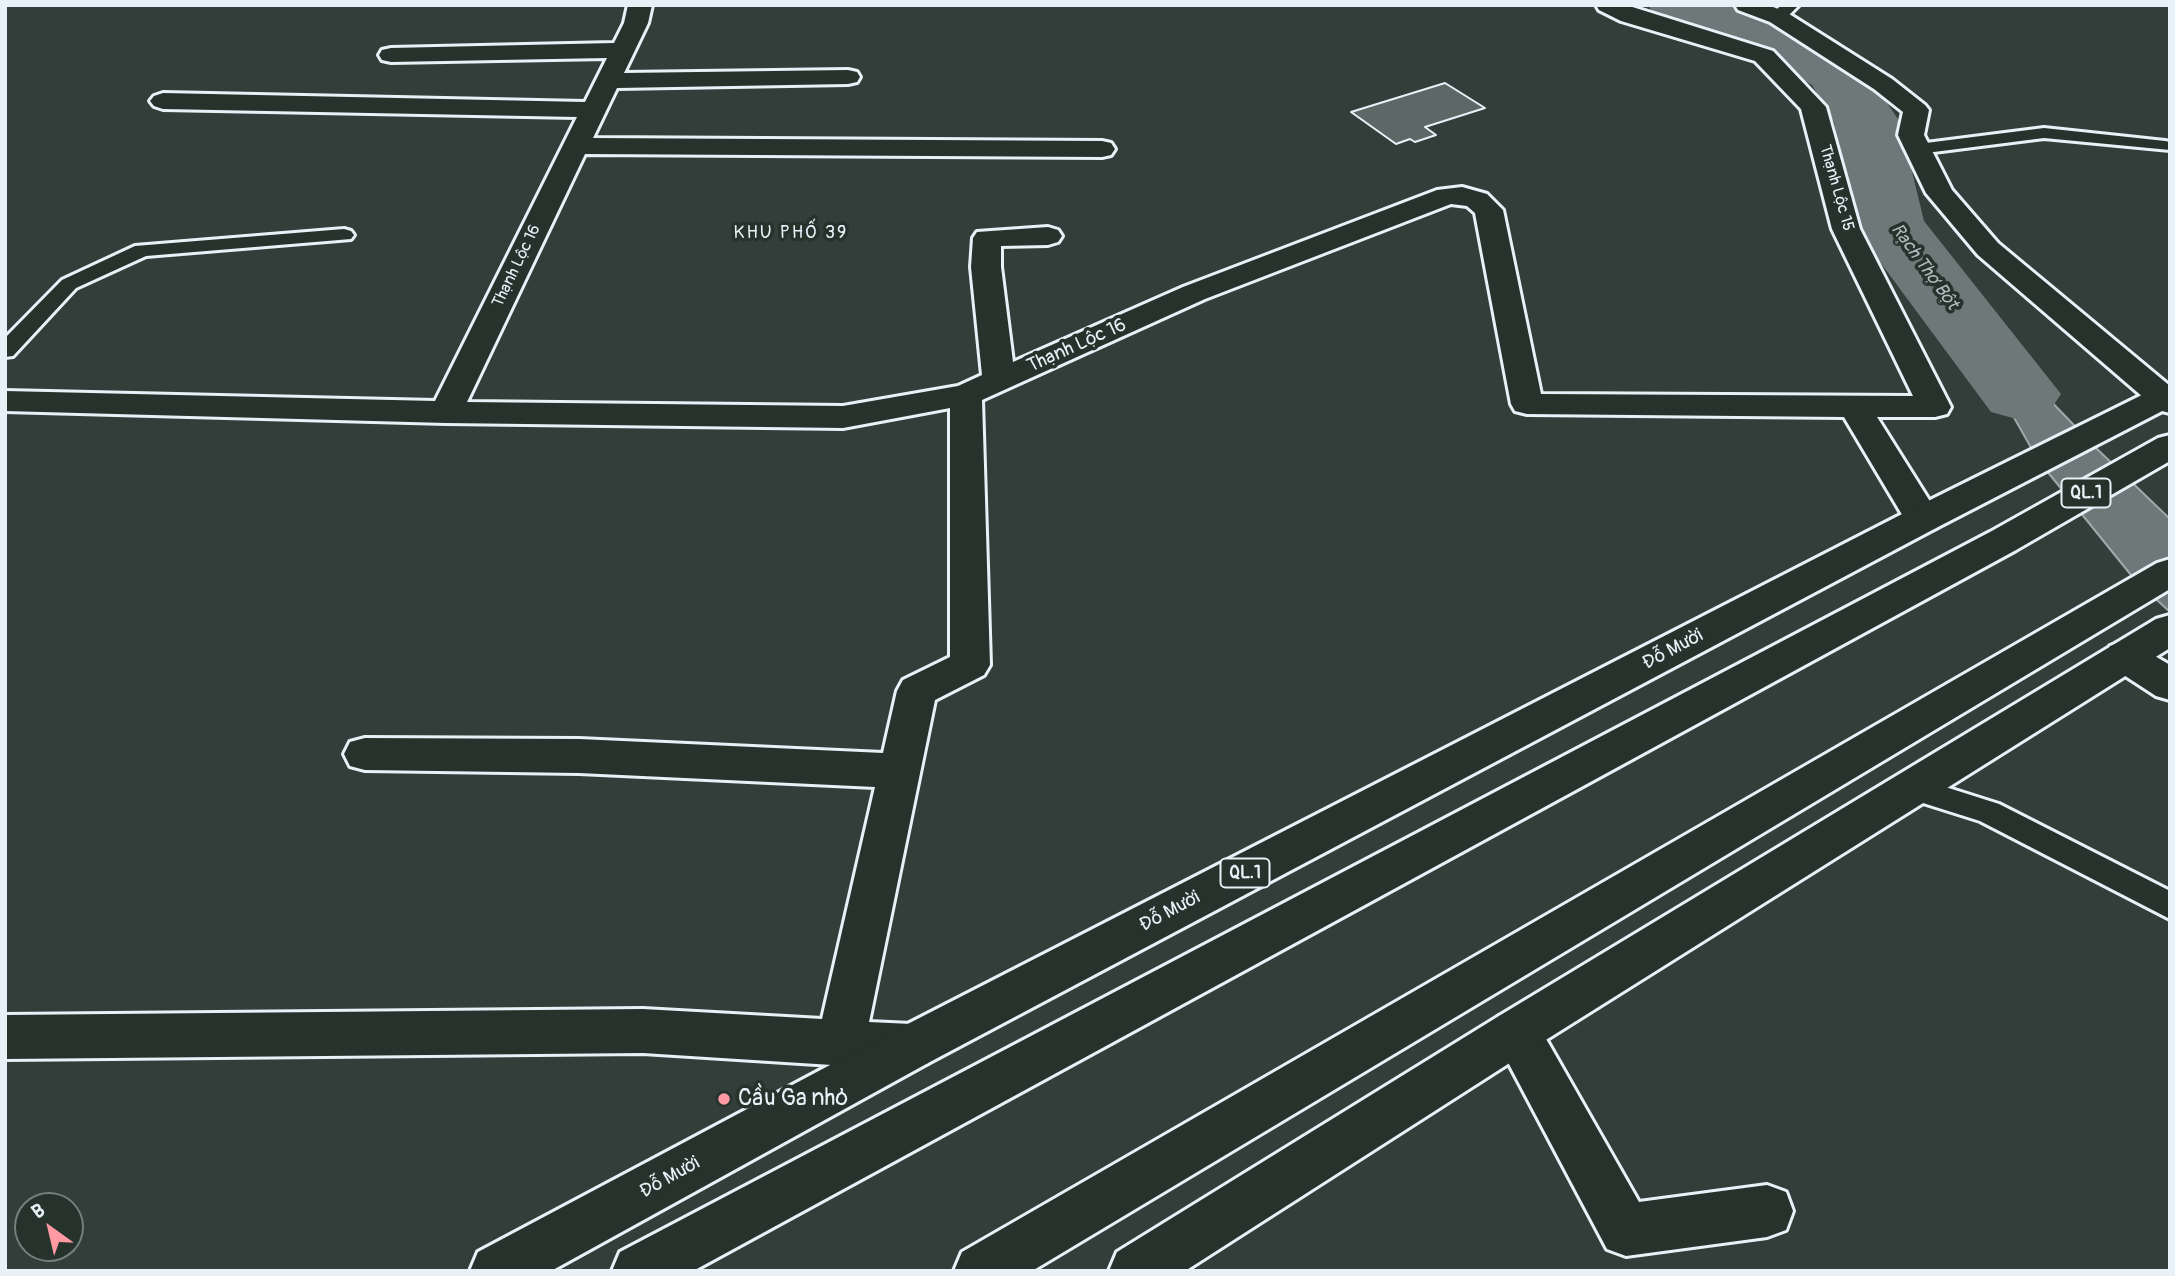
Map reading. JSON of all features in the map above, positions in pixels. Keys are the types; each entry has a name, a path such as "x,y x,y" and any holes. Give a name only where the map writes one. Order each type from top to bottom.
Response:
{"main road":[{"name":"Thạnh Lộc 16","path":"446,412 636,23 640,5"},
{"name":"Thạnh Lộc 15","path":"1527,404 1935,407 1846,229 1813,107 1764,56 1629,16 1607,5"},
{"path":"1746,5 1784,11 1916,110 1912,135 1940,193 1988,249 2162,400"},
{"path":"391,55 623,50"},
{"path":"608,81 848,77"},
{"path":"163,102 593,110"},
{"path":"576,146 1102,149"},
{"name":"Thạnh Lộc 16","path":"5,401 446,412 843,417 982,388 1194,293 1447,196 1462,195 1477,200 1489,210 1527,404"},
{"path":"841,1043 917,691 970,665 987,238 1048,236"},
{"name":"Đỗ Mười","path":"497,1271 911,1047 1923,519 2162,400"},
{"path":"1855,408 1923,519"},
{"name":"QL.1","path":"639,1271 2003,541 2170,446"},
{"path":"981,1271 2170,572"},
{"path":"1136,1271 1516,1032 2147,643 2170,685"},
{"path":"365,754 579,756 900,771"},
{"path":"5,1037 643,1031 911,1047"},
{"path":"1516,1032 1626,1230 1767,1212"},
{"path":"547,1271 609,1212"}],"lane":[{"path":"1918,149 2044,133 2165,146"},
{"path":"5,351 69,284 142,250 344,235"},
{"path":"1914,789 1989,812 2170,906"}],"shaded area":[{"path":"1939,285 2095,447 2170,519 2170,612 2135,580 2038,460"}],"building":[{"path":"1445,83 1485,108 1425,127 1436,135 1415,142 1410,139 1396,144 1351,112"}],"waterway":[{"name":"Rạch Thợ Bột","path":"1677,5 1772,37 1836,73 1867,122 1889,224 2020,394"}],"place":[{"name":"Cầu Ga nhỏ","path":"724,1099"}],"district":[{"name":"KHU PHỐ 39","path":"791,233"}]}
